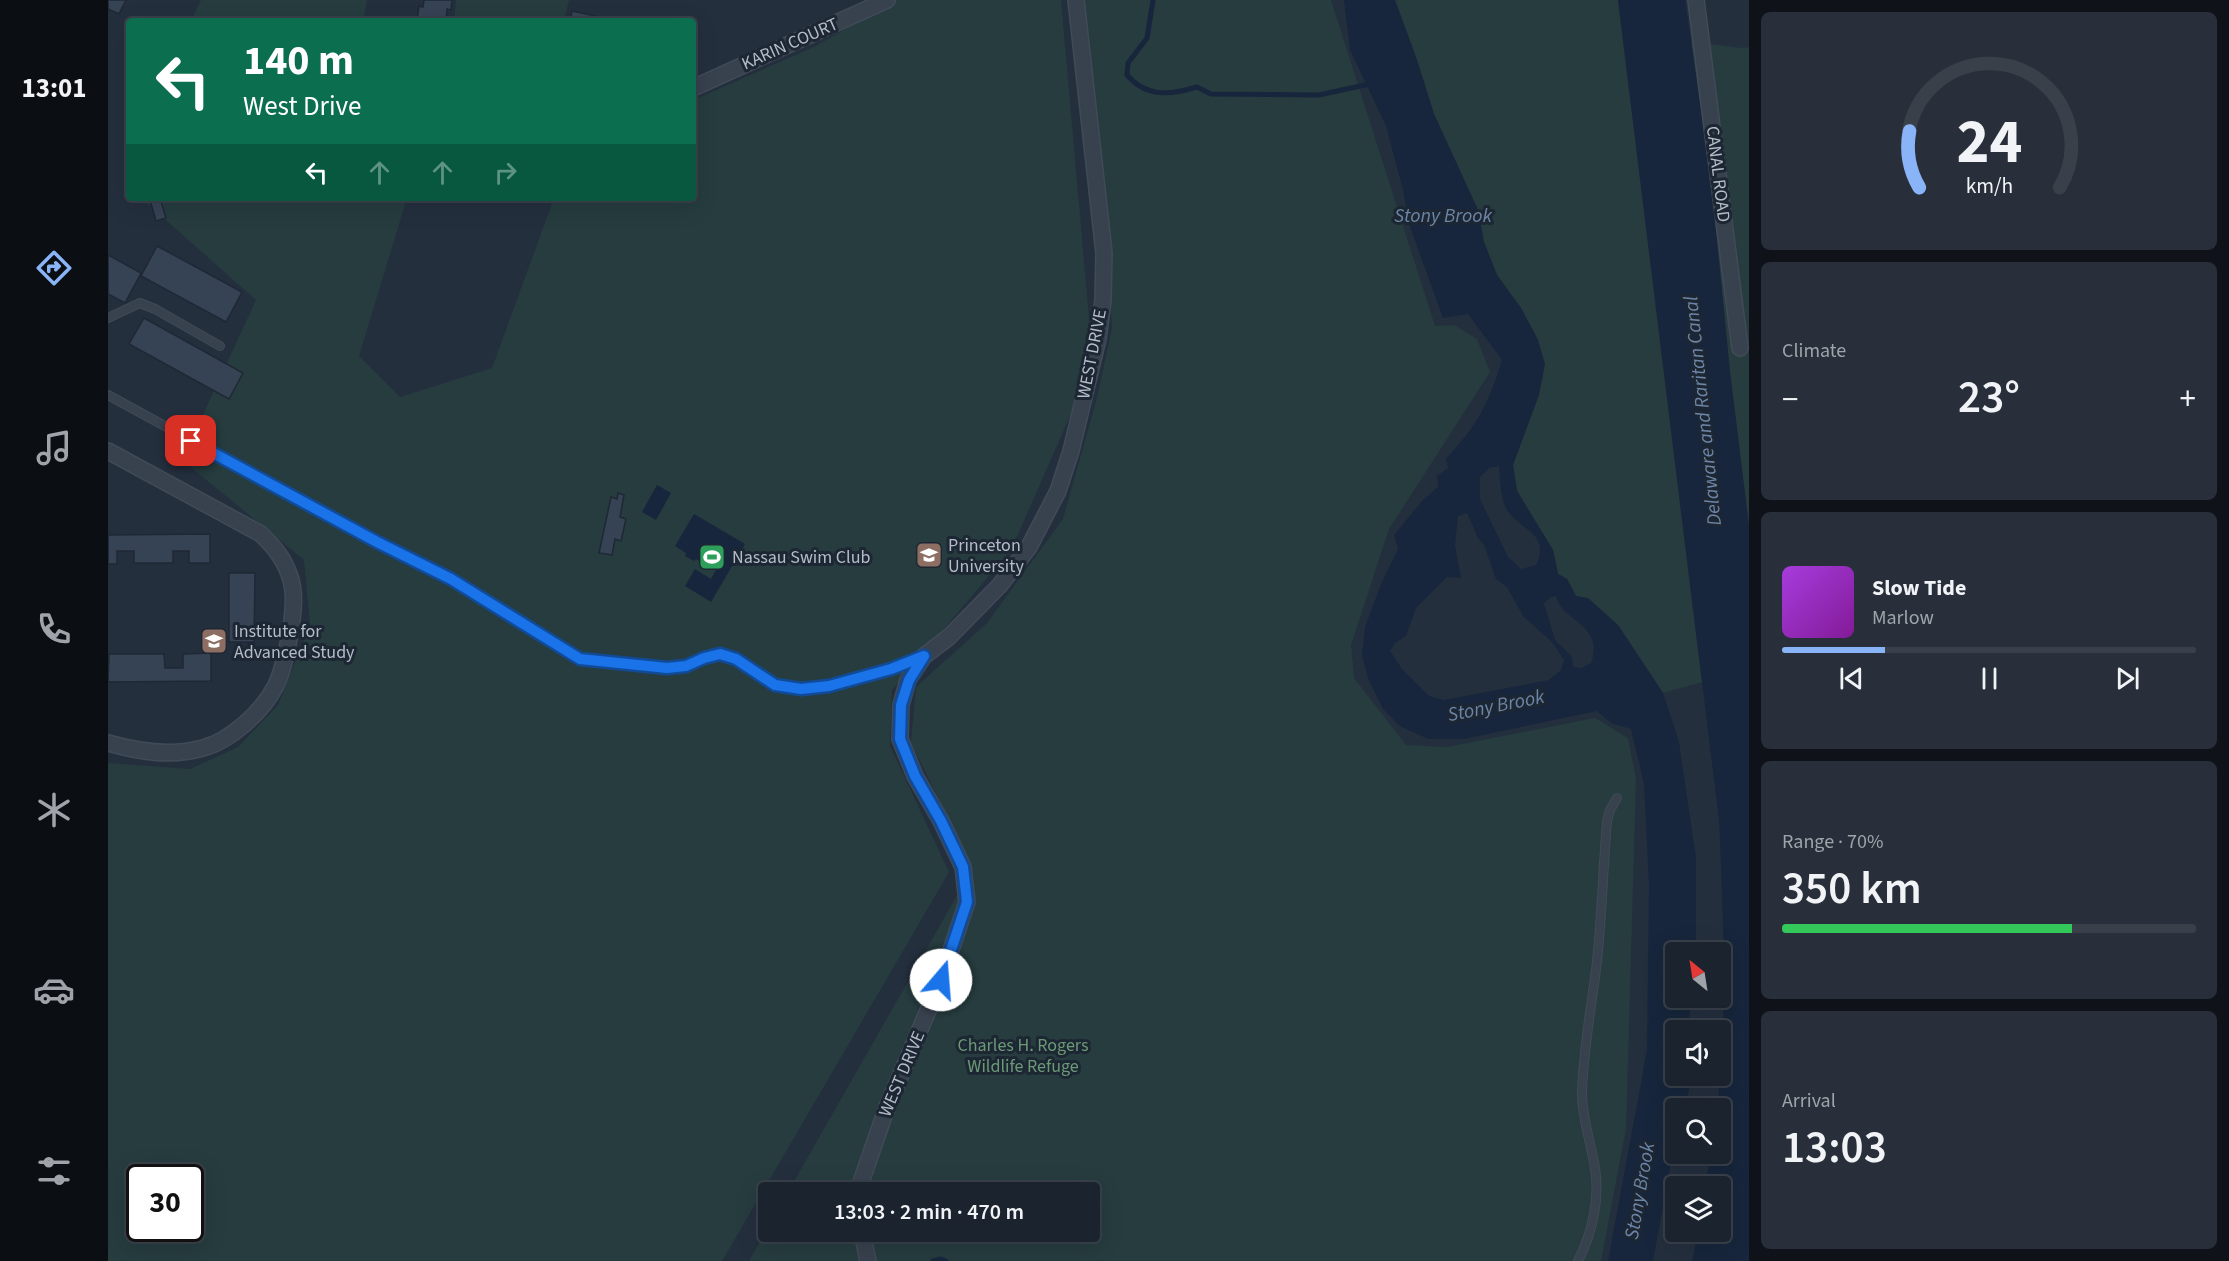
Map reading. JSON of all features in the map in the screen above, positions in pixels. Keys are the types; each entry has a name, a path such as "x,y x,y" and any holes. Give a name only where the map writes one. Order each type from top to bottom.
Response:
{"street":[{"name":"WEST DRIVE","path":"861,1182 887,1107 941,980 967,902 963,867 941,821 915,776 900,739 901,705 909,680 924,656 949,637 1000,585 1029,547 1058,491 1090,377 1098,339 1104,253 1076,0"},
{"name":"CANAL ROAD","path":"1696,0 1740,348"},
{"name":"KARIN COURT","path":"696,87 881,2"},
{"path":"108,451 261,534 278,551 290,576 294,610 287,649 275,686 256,714 232,734 205,748 175,753 138,751 108,743"},
{"path":"864,1242 868,1261"}],"lane":[{"path":"108,318 140,303 155,309 220,346"},
{"name":"WEST DRIVE","path":"108,395 489,602 580,659 667,668 686,666 720,654 736,659 775,685 801,689 829,686 891,669 924,656"},
{"path":"1578,1261 1585,1247 1592,1220 1596,1191 1595,1169 1584,1119 1582,1093 1598,957 1606,821 1617,798"}],"green space":[{"path":"201,0 367,0 364,18 192,18"},
{"path":"456,0 569,0 565,18 454,18"},
{"path":"896,0 1061,0 1093,364 1011,550 892,690 890,746 949,872 768,1182 758,1182 758,1199 722,1261 108,1261 108,763 190,769 238,747 278,705 310,624 304,560 182,460 256,300 144,201 406,201 359,356 400,397 492,368 553,201 696,201 696,99 814,47"},
{"name":"Charles H. Rogers Wildlife Refuge","path":"1084,0 1331,0 1435,326 1454,325 1477,339 1490,372 1389,529 1351,645 1354,678 1406,745 1447,747 1595,718 1628,738 1636,779 1626,1129 1601,1261 749,1261 760,1242 1100,1242 1100,1182 794,1182 967,878 952,826 911,743 916,687 987,623 1063,519 1097,398 1112,328 1100,152"},
{"path":"1395,0 1618,0 1702,682 1663,693 1618,625 1576,596 1567,579 1558,574 1553,550 1517,491 1513,465 1524,433 1538,340 1521,308 1497,275 1484,242 1478,210 1434,114"},
{"path":"1691,42 1749,47 1749,526 1730,372 1710,171"}],"water":[{"name":"Stony Brook","path":"1344,0 1395,0 1434,114 1478,210 1484,242 1497,275 1521,308 1538,340 1545,364 1539,395 1513,465 1517,491 1553,550 1558,574 1567,579 1576,596 1588,598 1618,625 1663,693 1679,742 1696,858 1696,942 1665,942 1665,1008 1690,1008 1689,1020 1665,1020 1665,1086 1689,1086 1689,1090 1687,1098 1665,1098 1665,1164 1671,1164 1668,1176 1665,1176 1665,1195 1653,1261 1608,1261 1647,1050 1649,885 1644,784 1631,729 1611,723 1597,711 1464,739 1428,739 1400,726 1383,709 1369,681 1362,656 1365,627 1381,584 1398,549 1394,535 1423,500 1438,487 1437,476 1448,468 1446,459 1481,413 1502,360 1468,314 1443,318 1409,224 1403,190 1386,126 1350,50","holes":["1499,466 1501,493 1511,515 1531,532 1540,545 1536,565 1521,569 1508,557 1480,499 1480,477 1489,468","1467,513 1478,538 1484,545 1496,579 1507,587 1523,616 1552,642 1564,660 1561,670 1549,680 1444,700 1429,696 1402,669 1390,651 1395,643 1406,636 1416,608 1447,577 1461,578 1455,546 1458,516","1556,596 1560,605 1581,624 1592,639 1594,650 1591,663 1581,668 1573,667 1572,657 1555,640 1544,603"]},
{"name":"Delaware and Raritan Canal","path":"1618,0 1685,0 1710,171 1730,372 1749,526 1749,1261 1692,1261 1696,1242 1731,1242 1731,1176 1707,1176 1709,1164 1731,1164 1731,1098 1718,1098 1719,1086 1731,1086 1731,1020 1723,1020 1724,1008 1731,1008 1731,942 1723,942 1719,820"},
{"path":"657,485 671,493 656,520 642,512"},
{"name":"Nassau Swim Club","path":"694,514 745,544 711,602 685,586 695,569 711,579 716,570 685,556 686,553 675,546"}],"building":[{"path":"108,0 126,0 119,14 108,9"},
{"path":"424,0 452,0 451,10 447,9 446,18 417,18 419,6 423,7"},
{"path":"572,11 600,17 600,18 571,18"},
{"path":"150,201 161,201 166,218 156,221"},
{"path":"157,246 242,292 226,322 141,276"},
{"path":"108,255 141,273 125,303 108,294"},
{"path":"144,318 243,373 229,399 129,344"},
{"path":"618,493 624,495 620,517 626,519 621,541 615,539 612,555 599,553 611,497 617,499"},
{"path":"210,534 210,563 189,563 189,551 173,551 173,563 134,563 134,551 117,551 117,564 108,564 108,535"},
{"path":"229,573 255,573 254,642 229,642"},
{"path":"211,653 211,681 108,682 109,654 164,654 165,668 183,668 183,654"}],"waterway":[{"path":"1153,0 1147,38 1128,63 1127,75 1143,88 1160,93 1178,92 1197,87 1211,94 1319,95 1374,83"},
{"path":"933,1261 941,1259 946,1261"}],"place":[{"name":"Princeton University","path":"929,555"},
{"name":"Nassau Swim Club","path":"712,557"},
{"name":"Institute for Advanced Study","path":"214,641"}],"route":[{"path":"191,441 377,542 451,579 580,659 648,668 667,668 686,666 720,654 736,659 775,685 801,689 829,686 891,669 924,656 909,680 901,705 900,739 915,776 941,821 963,867 967,902 941,980"}]}
